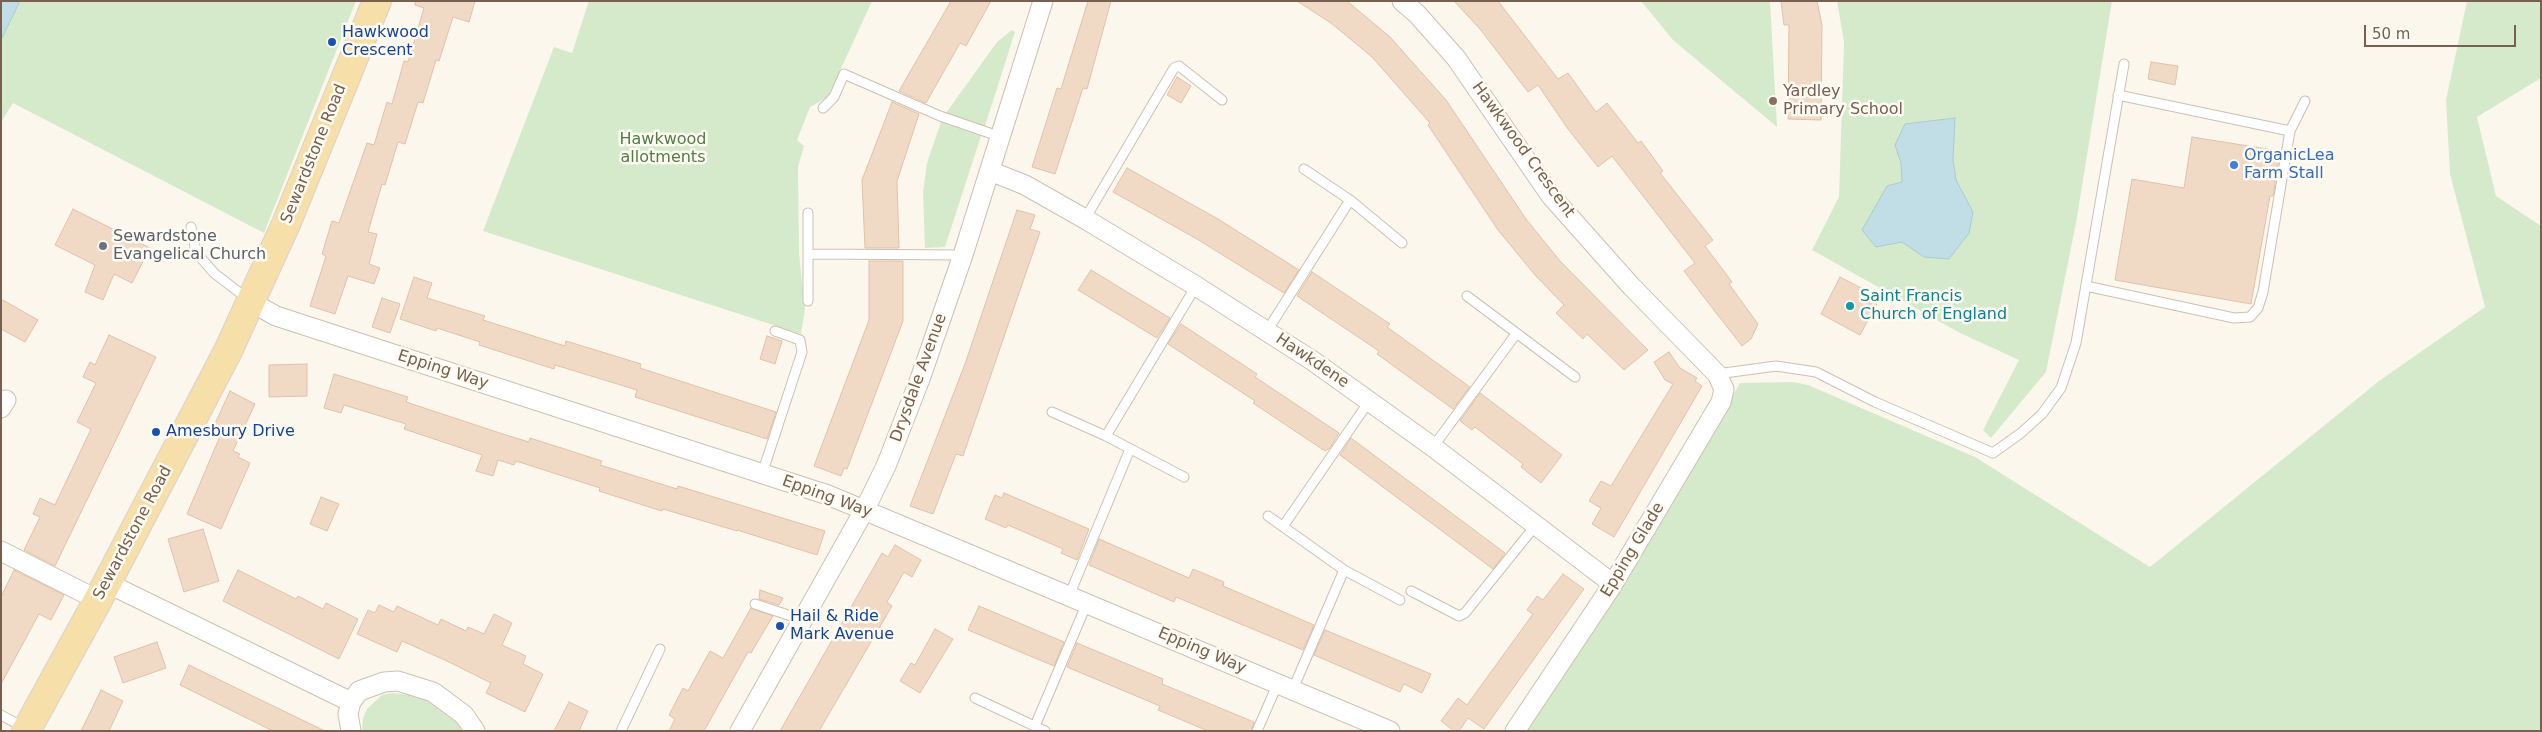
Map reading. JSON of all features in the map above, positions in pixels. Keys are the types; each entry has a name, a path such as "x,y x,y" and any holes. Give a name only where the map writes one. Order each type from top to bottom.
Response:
{"main road":[{"name":"Sewardstone Road","path":"27,730 102,592 228,351 286,224 377,1"}],"street":[{"name":"Drysdale Avenue","path":"740,731 865,509 886,466 920,379 963,255 1043,1"},
{"name":"Hawkwood Crescent","path":"1402,1 1417,14 1456,58 1552,196 1630,286 1712,369"},
{"name":"Hawkdene","path":"990,171 1025,185 1086,219 1267,331 1370,400 1613,584"},
{"name":"Epping Way","path":"251,302 276,316 865,509 1390,731"},
{"name":"Epping Glade","path":"1515,731 1613,584 1721,402 1724,389 1712,369"},
{"path":"1,550 102,592 352,702"},
{"path":"351,731 348,714 352,702 359,691 384,682 398,681 433,692 464,715 475,731"}],"lane":[{"path":"1712,369 1776,366 1816,372 1875,402 1993,453 2021,433 2042,414 2060,388 2076,343 2124,64"},
{"path":"1086,219 1174,68 1179,66 1222,100"},
{"path":"823,108 834,97 844,74 940,116 1001,138"},
{"path":"2118,95 2290,131"},
{"path":"2086,286 2234,318 2250,317 2258,308 2263,292 2290,131 2305,102"},
{"path":"1304,169 1350,200 1402,243"},
{"path":"1267,331 1350,200"},
{"path":"808,213 810,254 808,301"},
{"path":"191,227 196,252 214,273 251,302"},
{"path":"810,254 963,255"},
{"path":"1106,436 1196,286"},
{"path":"1467,296 1576,377"},
{"path":"762,474 802,352 800,340 775,331"},
{"path":"1433,447 1516,334"},
{"path":"1284,525 1370,400"},
{"path":"1052,412 1106,436 1184,477"},
{"path":"1069,596 1130,449"},
{"path":"1268,516 1284,525 1303,542 1344,570 1400,600"},
{"path":"1411,591 1459,616 1465,613 1535,526"},
{"path":"1257,731 1286,686 1344,570"},
{"path":"1035,726 1087,603"},
{"path":"755,604 803,620"},
{"path":"621,731 660,650"},
{"path":"975,698 1045,731"},
{"path":"1,715 27,730"}],"green space":[{"path":"20,1 356,1 264,233 13,103 1,122 1,40"},
{"name":"Hawkwood allotments","path":"589,1 872,1 828,97 810,107 797,140 804,146 798,167 799,253 805,309 801,334 483,231 554,47 572,53"},
{"path":"1641,1 1770,1 1777,127 1673,40"},
{"path":"1837,1 2112,1 2076,223 2046,372 1991,438 1983,430 2019,360 1960,333 1812,250 1839,197 1844,42"},
{"path":"2467,1 2541,1 2541,78 2477,117 2496,196 2541,226 2541,731 1525,731 1621,589 1740,383 1793,382 1808,385 1975,457 2150,567 2379,381 2485,307 2450,174 2446,100"},
{"path":"1012,30 1015,32 985,126 946,113 997,42"},
{"path":"941,122 981,136 945,247 925,248 923,192 927,163"},
{"path":"392,693 411,695 432,702 451,716 464,731 362,731 363,718 367,709 382,695"}],"water":[{"path":"1,1 20,1 1,40"},
{"path":"1955,118 1953,160 1956,180 1973,212 1969,233 1949,259 1924,257 1902,242 1876,247 1862,230 1887,186 1902,182 1901,163 1895,145 1905,124"}],"building":[{"path":"415,1 475,1 469,22 453,17 439,61 436,60 423,103 418,102 405,144 398,142 385,185 382,184 368,232 377,234 369,264 380,268 374,284 348,276 335,314 310,306 326,256 322,254 332,221 339,223 367,143 374,145 387,102 392,104 404,61 408,62 424,8 415,5"},
{"path":"951,1 991,1 966,46 960,43 926,103 899,91"},
{"path":"1088,1 1111,1 1087,89 1083,88 1055,174 1032,167 1057,88 1061,89"},
{"path":"1297,1 1347,1 1390,37 1446,100 1526,219 1560,261 1648,350 1624,370 1587,334 1583,339 1556,313 1564,305 1535,275 1498,230 1428,125 1430,123 1372,57 1331,23"},
{"path":"1454,1 1498,1 1558,79 1568,73 1596,112 1607,103 1638,143 1641,141 1663,171 1660,173 1713,240 1705,246 1732,282 1729,284 1758,324 1751,339 1742,346 1684,271 1695,263 1612,156 1598,167 1568,129 1538,85 1528,92 1480,29"},
{"path":"1781,1 1817,1 1822,25 1821,120 1788,119 1789,25 1784,25"},
{"path":"2151,62 2178,66 2175,85 2148,79"},
{"path":"1177,77 1191,86 1181,103 1167,95"},
{"path":"892,102 919,114 897,181 899,248 865,248 862,180"},
{"path":"2192,137 2280,151 2273,196 2270,196 2251,304 2115,280 2132,179 2184,188"},
{"path":"1127,168 1218,219 1299,270 1284,293 1197,239 1113,192"},
{"name":"Sewardstone Evangelical Church","path":"73,209 150,248 132,283 114,274 103,300 85,292 95,265 55,245"},
{"path":"1017,210 1035,215 1030,229 1040,232 963,456 956,454 933,514 910,506 965,364"},
{"path":"869,261 903,261 903,321 847,469 844,468 841,476 814,466 869,320"},
{"path":"1091,270 1170,318 1157,338 1078,290"},
{"path":"1312,272 1390,324 1387,327 1470,387 1453,409 1377,354 1379,351 1297,296"},
{"path":"414,277 432,283 427,298 485,316 483,320 565,346 566,341 641,364 640,368 776,412 767,439 635,397 637,390 555,365 554,369 479,345 480,342 437,328 436,331 400,319"},
{"name":"Saint Francis Church of England","path":"1840,277 1880,298 1860,335 1821,314"},
{"path":"382,298 400,304 390,333 372,327"},
{"path":"1,299 38,320 25,342 1,329"},
{"path":"1181,324 1257,374 1255,377 1339,433 1330,448 1325,451 1253,403 1255,401 1168,344"},
{"path":"109,335 156,357 55,566 24,550 40,517 33,514 40,498 55,505 91,429 77,422 96,383 83,377 90,362 95,365"},
{"path":"767,336 782,341 775,364 760,359"},
{"path":"1669,352 1680,368 1697,378 1695,381 1702,386 1614,537 1592,524 1601,508 1589,501 1601,481 1611,486 1673,384 1665,380 1654,362"},
{"path":"307,364 307,396 269,397 269,365"},
{"path":"334,374 408,397 406,402 506,435 529,442 530,438 602,461 600,465 677,489 678,486 825,531 817,555 737,530 663,509 662,511 599,491 600,488 516,461 514,465 498,460 493,476 476,471 482,455 404,429 406,424 344,405 341,413 324,408"},
{"path":"230,391 255,404 233,451 240,454 238,457 250,463 221,529 187,514 221,434 212,430"},
{"path":"1480,393 1562,455 1541,483 1521,467 1523,464 1475,427 1472,430 1460,421"},
{"path":"1351,438 1505,553 1493,569 1340,455"},
{"path":"1004,493 1089,529 1077,560 1061,553 1063,549 1008,525 1006,528 985,519 995,495 1002,498"},
{"path":"321,497 339,504 327,531 310,524"},
{"path":"203,529 219,581 184,592 168,539"},
{"path":"1099,539 1189,578 1193,569 1224,582 1223,586 1314,625 1303,650 1176,597 1174,602 1089,565"},
{"path":"895,545 921,560 912,577 904,572 887,602 892,606 819,731 780,731 882,553 888,557"},
{"path":"14,570 64,595 51,620 39,614 1,684 1,597"},
{"path":"238,570 296,599 298,596 323,609 326,603 358,619 339,659 223,601"},
{"path":"1563,574 1584,589 1484,729 1468,718 1459,731 1454,731 1441,721 1458,698 1467,705 1533,614 1527,610 1537,596 1543,600"},
{"path":"760,590 783,598 779,605 759,599"},
{"path":"379,605 394,612 397,606 438,625 441,619 466,631 468,627 484,634 494,614 512,623 502,645 526,656 523,664 543,674 525,712 486,693 491,683 449,662 402,641 397,652 357,634 368,610 375,613"},
{"path":"979,606 1064,642 1054,666 968,630"},
{"path":"751,608 773,616 751,653 748,652 704,731 669,731 675,719 669,715 683,688 688,691 710,651 723,658"},
{"path":"935,629 953,639 920,693 900,681 911,663 915,665"},
{"path":"1325,630 1431,674 1422,693 1404,684 1400,692 1314,655"},
{"path":"157,642 166,668 123,683 114,657"},
{"path":"1077,643 1163,679 1162,684 1254,722 1251,731 1208,731 1158,710 1160,706 1067,667"},
{"path":"189,665 325,731 273,731 180,685"},
{"path":"101,690 123,701 109,731 81,731"},
{"path":"569,702 588,711 579,731 554,731"}],"place":[{"name":"Hawkwood Crescent","path":"332,42"},
{"name":"Yardley Primary School","path":"1773,101"},
{"name":"OrganicLea Farm Stall","path":"2234,165"},
{"name":"Sewardstone Evangelical Church","path":"103,246"},
{"name":"Saint Francis Church of England","path":"1850,306"},
{"name":"Amesbury Drive","path":"156,432"},
{"name":"Hail & Ride Mark Avenue","path":"780,626"}]}
